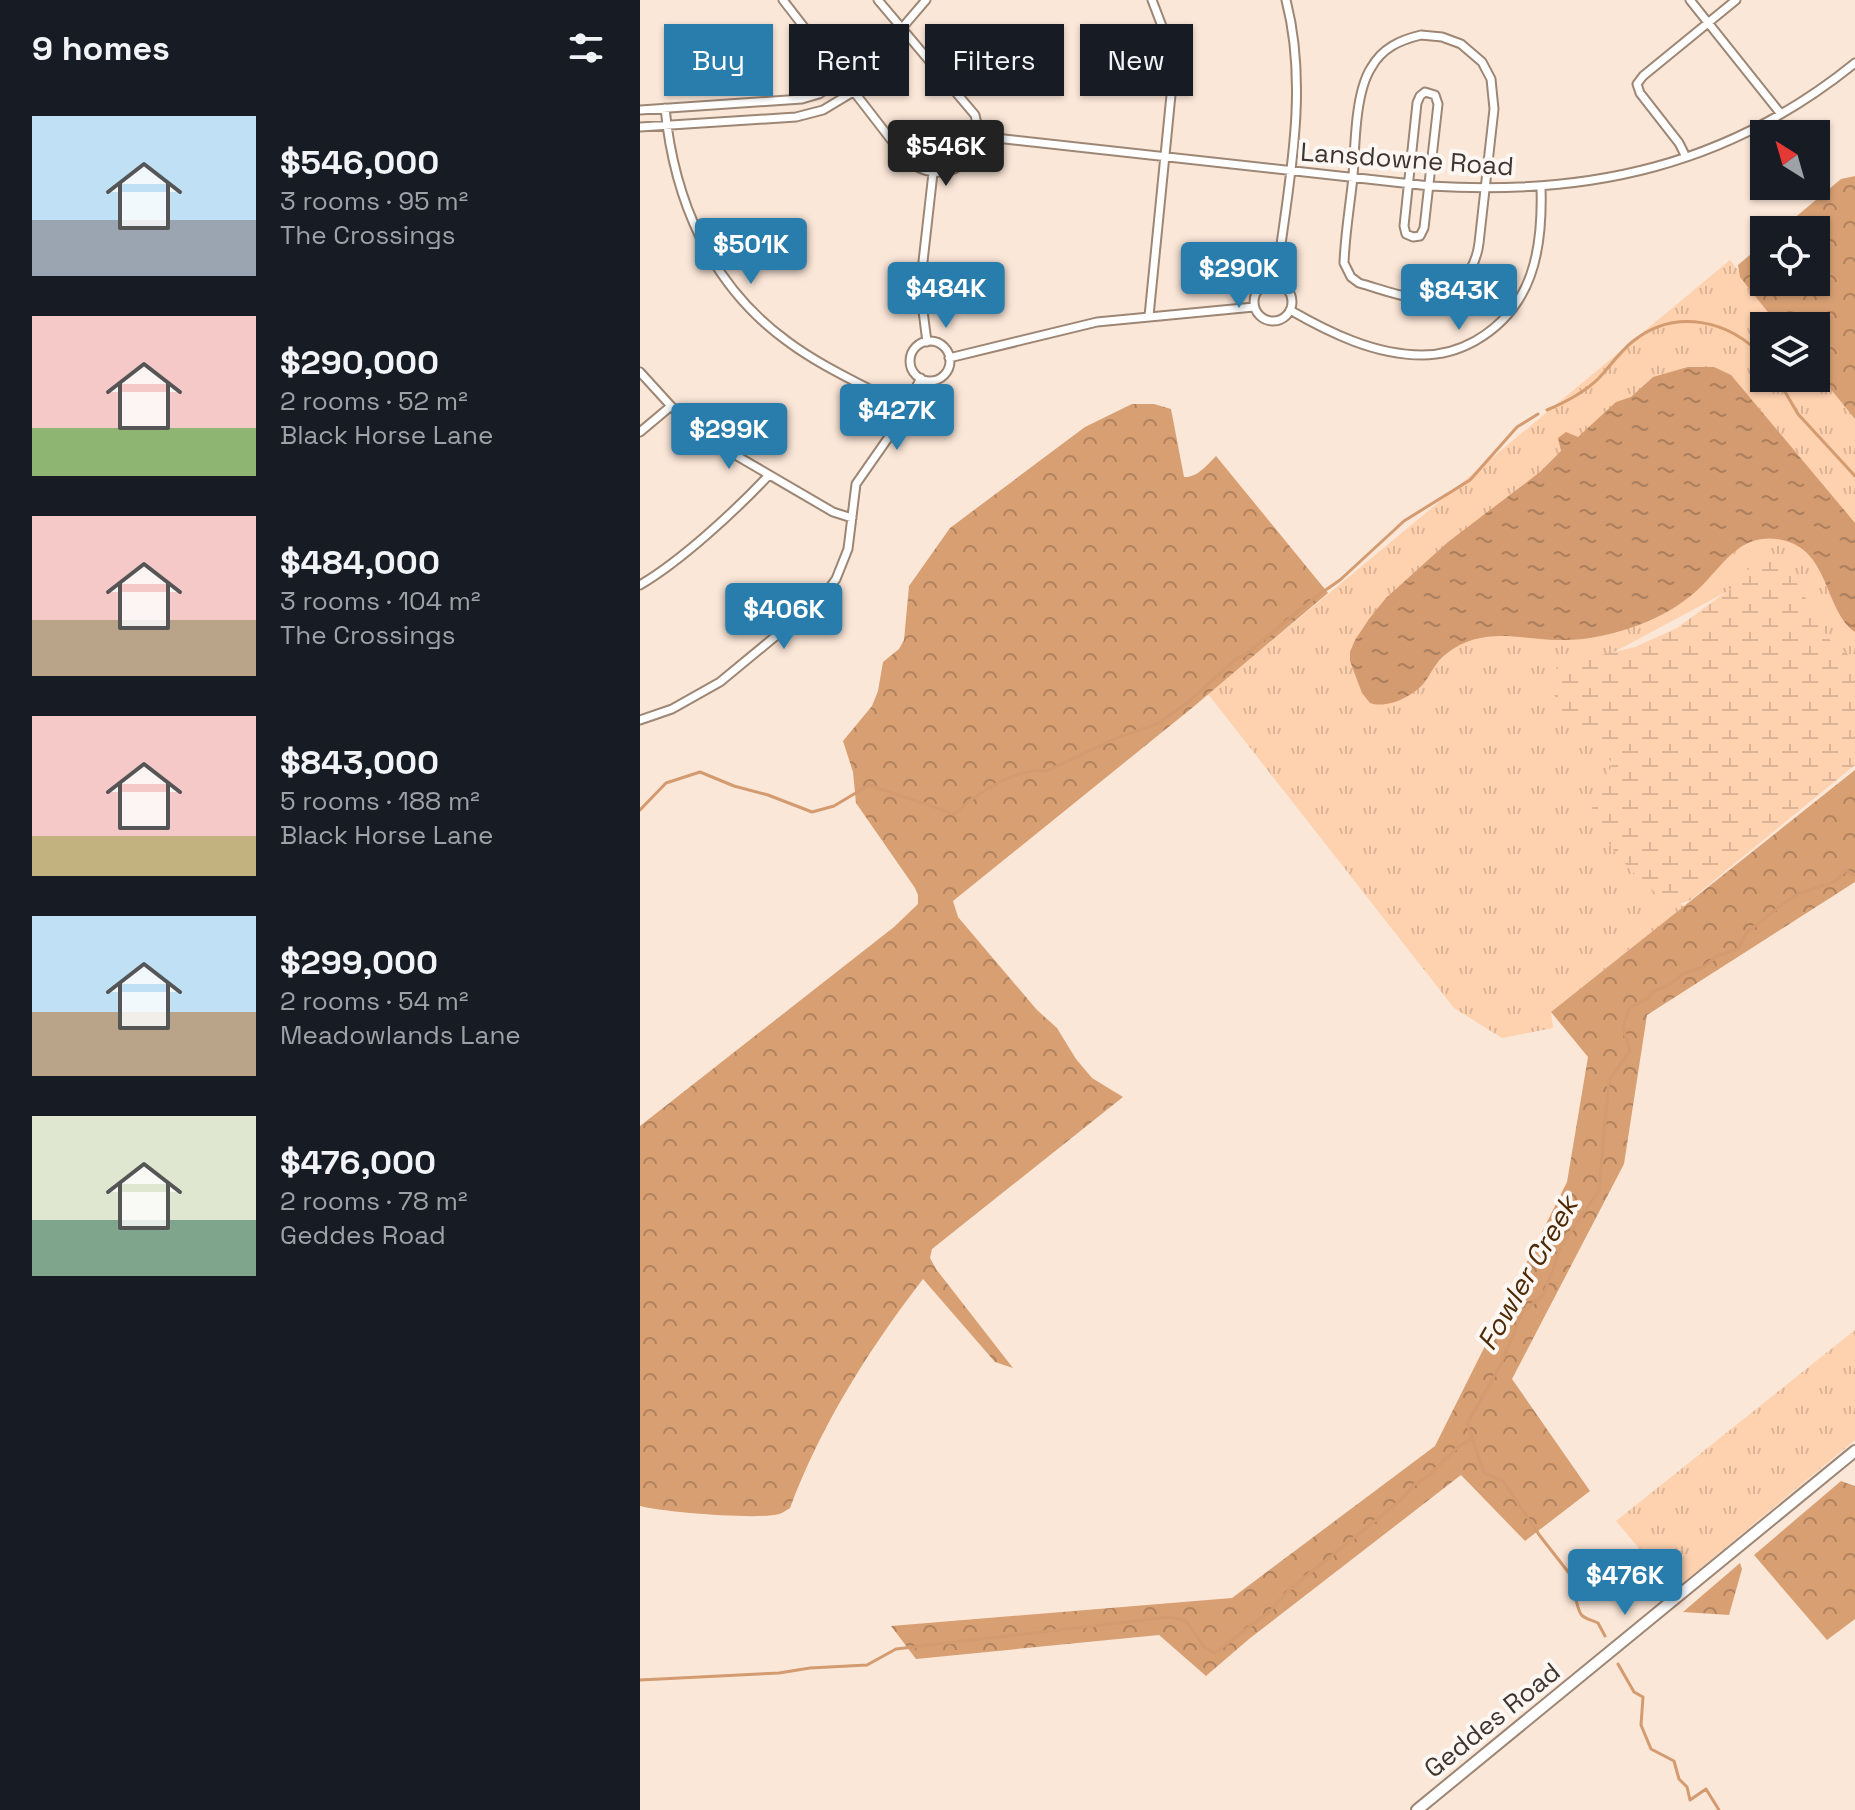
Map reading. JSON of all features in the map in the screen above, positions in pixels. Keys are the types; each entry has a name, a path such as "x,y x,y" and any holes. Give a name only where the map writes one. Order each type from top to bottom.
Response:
{"main road":[{"name":"Geddes Road","path":"1417,1810 1855,1451"}],"street":[{"path":"783,0 801,24"},
{"path":"878,0 899,24"},
{"path":"905,24 926,0"},
{"path":"1149,316 1171,79 1165,34 1152,0"},
{"path":"1276,282 1290,170 1297,77 1294,39 1286,0"},
{"path":"1690,0 1781,114"},
{"path":"1686,157 1679,143 1640,93 1637,84 1736,0"},
{"path":"1421,35 1431,35 1452,40 1469,49 1482,62 1491,79 1494,109 1485,189 1478,252 1469,274 1459,285 1444,293 1418,298 1359,283 1345,268 1362,93 1369,70 1380,55 1393,45 1421,35"},
{"path":"856,96 906,159 920,170 933,173 952,170 963,164 974,150 978,136 977,121 971,108 909,36"},
{"name":"Lansdowne Road","path":"978,136 1430,186 1485,189 1541,187 1621,175 1686,157 1781,114 1827,86 1855,63"},
{"path":"1425,92 1431,92 1438,104 1430,186 1423,231 1420,236 1413,237 1406,234 1404,229 1418,99 1425,92"},
{"path":"640,110 812,96"},
{"path":"640,127 796,117 823,110 846,96"},
{"path":"665,108 674,173 688,213 705,249 728,284 757,316 787,341 827,367 905,408"},
{"path":"927,342 920,288 933,173"},
{"path":"1290,310 1330,332 1391,352 1440,354 1467,346 1499,325 1521,298 1535,262 1541,187"},
{"path":"1276,282 1290,293 1292,301 1290,310 1280,320 1268,321 1258,315 1254,298 1259,288 1276,282"},
{"path":"949,358 1071,327 1149,316 1254,307"},
{"path":"927,342 940,344 949,358 947,371 939,378 928,381 913,371 910,359 915,349 927,342"},
{"path":"640,372 671,406 708,439 833,512 852,518"},
{"path":"640,720 672,709 720,682 818,602 836,579 848,549 856,484 893,431 921,378"},
{"path":"640,432 671,406"},
{"path":"640,585 675,560 749,497 768,476"}],"green space":[{"path":"1855,176 1855,419 1830,388 1830,312 1768,312 1755,296 1830,296 1830,216 1797,216 1816,200 1830,200 1830,188 1841,179"},
{"path":"1750,255 1750,290 1740,277 1738,265"},
{"path":"1730,260 1750,285 1750,296 1759,296 1772,312 1750,312 1750,392 1830,392 1830,386 1855,417 1855,666 1850,668 1771,568 1560,681 1618,750 1604,829 1684,906 1551,1012 1553,1028 1502,1038 1454,1008 1208,694"},
{"path":"1132,404 1154,404 1171,409 1184,477 1197,473 1216,456 1328,593 1192,708 953,901 958,917 1037,1010 1057,1028 1092,1078 1123,1097 932,1249 930,1258 936,1269 1013,1368 995,1362 923,1279 884,1333 831,1418 790,1508 768,1516 732,1516 640,1506 640,1126 894,927 918,904 915,888 856,803 853,772 843,741 872,706 883,662 899,649 904,640 909,586 950,528 1085,427"},
{"path":"1763,560 1779,566 1792,577 1828,637 1840,649 1855,657 1855,765 1689,901 1676,903 1653,891 1640,879 1602,834 1592,803 1612,764 1607,755 1568,724 1551,688 1557,666 1565,660 1580,660 1635,647 1677,628 1730,589 1755,563"},
{"path":"1855,770 1855,882 1647,1015 1624,1164 1512,1379 1590,1491 1525,1541 1461,1475 1249,1639 1206,1676 1159,1635 916,1659 891,1626 1232,1598 1435,1446 1567,1182 1588,1057 1551,1012"},
{"path":"1855,1330 1855,1440 1674,1590 1616,1521"},
{"path":"1841,1481 1855,1486 1855,1619 1827,1640 1754,1555"},
{"path":"1740,1563 1742,1569 1729,1615 1683,1612"}],"water":[{"path":"1688,367 1714,367 1731,375 1855,523 1855,632 1837,610 1818,568 1809,556 1798,546 1767,538 1742,546 1688,598 1648,621 1611,634 1579,639 1500,636 1473,640 1442,657 1424,683 1406,697 1391,703 1370,703 1362,693 1350,661 1350,652 1369,619 1386,598 1448,542 1540,472 1561,451 1558,438 1566,432 1578,437 1616,402 1631,397 1653,377"}],"waterway":[{"path":"1547,410 1587,388 1632,342 1666,324 1684,322 1719,327 1750,345"},
{"path":"1785,392 1798,414 1855,476"},
{"path":"640,810 666,783 700,772 812,812 834,806 869,785 954,814 969,801 1006,779 1027,772 1047,771 1119,737 1157,724 1340,580 1404,521 1470,480 1517,427 1538,414"},
{"name":"Fowler Creek","path":"1605,1636 1598,1623 1581,1614 1576,1600 1581,1592 1580,1587 1503,1481 1484,1473 1467,1424 1501,1364 1522,1313 1544,1294 1561,1246 1599,1190 1609,1080 1630,1051 1623,1027 1629,1008 1684,973 1704,967 1717,956 1738,949 1747,932 1798,894 1836,881 1846,870 1855,875"},
{"path":"640,1680 867,1665 896,1649 1170,1617 1186,1621 1205,1648 1215,1653 1270,1611 1290,1589 1401,1500 1459,1446 1472,1439"},
{"name":"Fowler Creek","path":"1618,1664 1634,1692 1643,1697 1641,1725 1651,1749 1674,1761 1690,1800 1706,1789 1719,1810"}]}
